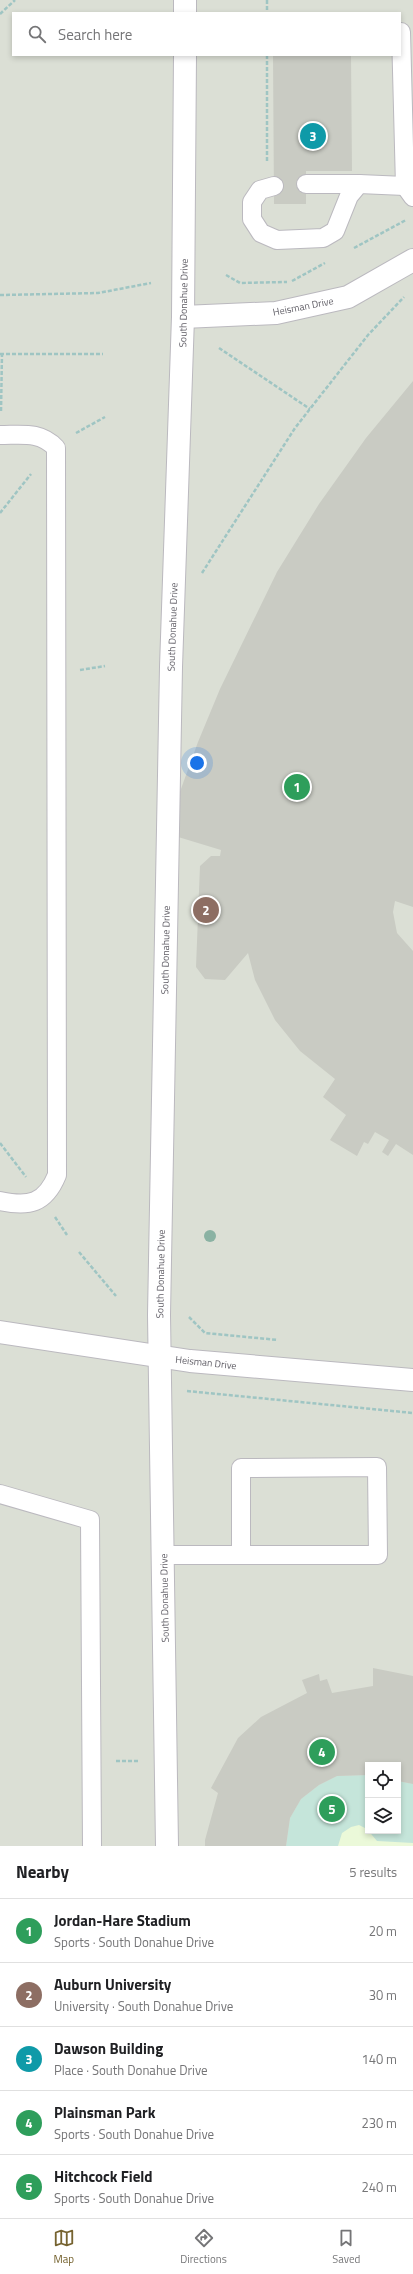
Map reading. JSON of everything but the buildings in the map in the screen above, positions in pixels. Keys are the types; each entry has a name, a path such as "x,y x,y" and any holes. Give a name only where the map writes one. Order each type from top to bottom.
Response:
{"street":[{"path":"185,0 185,12"},
{"name":"South Donahue Drive","path":"167,1846 159,1357 171,667 183,317 184,56"},
{"name":"Heisman Drive","path":"183,317 276,313 348,297 413,260"},
{"name":"Heisman Drive","path":"0,1332 159,1357 413,1380"}],"lane":[{"path":"306,184 359,184 409,191 401,50"},
{"path":"274,186 260,190 252,202 252,219 261,233 277,240 323,238 335,231 346,202 359,184"},
{"path":"0,435 33,435 48,439 56,448 57,1175 52,1188 42,1198 30,1204 16,1205 0,1201"},
{"path":"163,1556 241,1556 378,1556 377,1467 241,1468 241,1556"},
{"path":"0,1494 90,1520 92,1846"}],"path":[{"path":"0,14 15,0"},
{"path":"266,0 267,12"},
{"path":"267,56 267,164"},
{"path":"0,295 98,293 151,283"},
{"path":"198,578 295,428 368,335 408,294"},
{"path":"219,348 310,409"},
{"path":"0,435 1,354 103,354"},
{"path":"0,1143 42,1198"},
{"path":"80,1252 116,1296"},
{"path":"189,1317 205,1332 282,1340"},
{"path":"190,1391 413,1413"},
{"path":"114,1761 144,1761"}],"shaded area":[{"path":"0,0 413,0 413,1846 0,1846"},
{"path":"365,1775 365,1834 401,1834 401,1782 413,1784 413,1846 286,1846 290,1818 301,1799 319,1785 337,1776"}],"sand":[{"path":"359,1825 365,1828 365,1834 371,1834 377,1841 413,1843 413,1846 338,1846 342,1833 351,1827"}],"place":[{"name":"Dawson Building","path":"313,136"},
{"name":"Jordan-Hare Stadium","path":"297,787"},
{"name":"Auburn University","path":"206,910"},
{"name":"Plainsman Park","path":"322,1752"},
{"name":"Hitchcock Field","path":"332,1809"}]}
